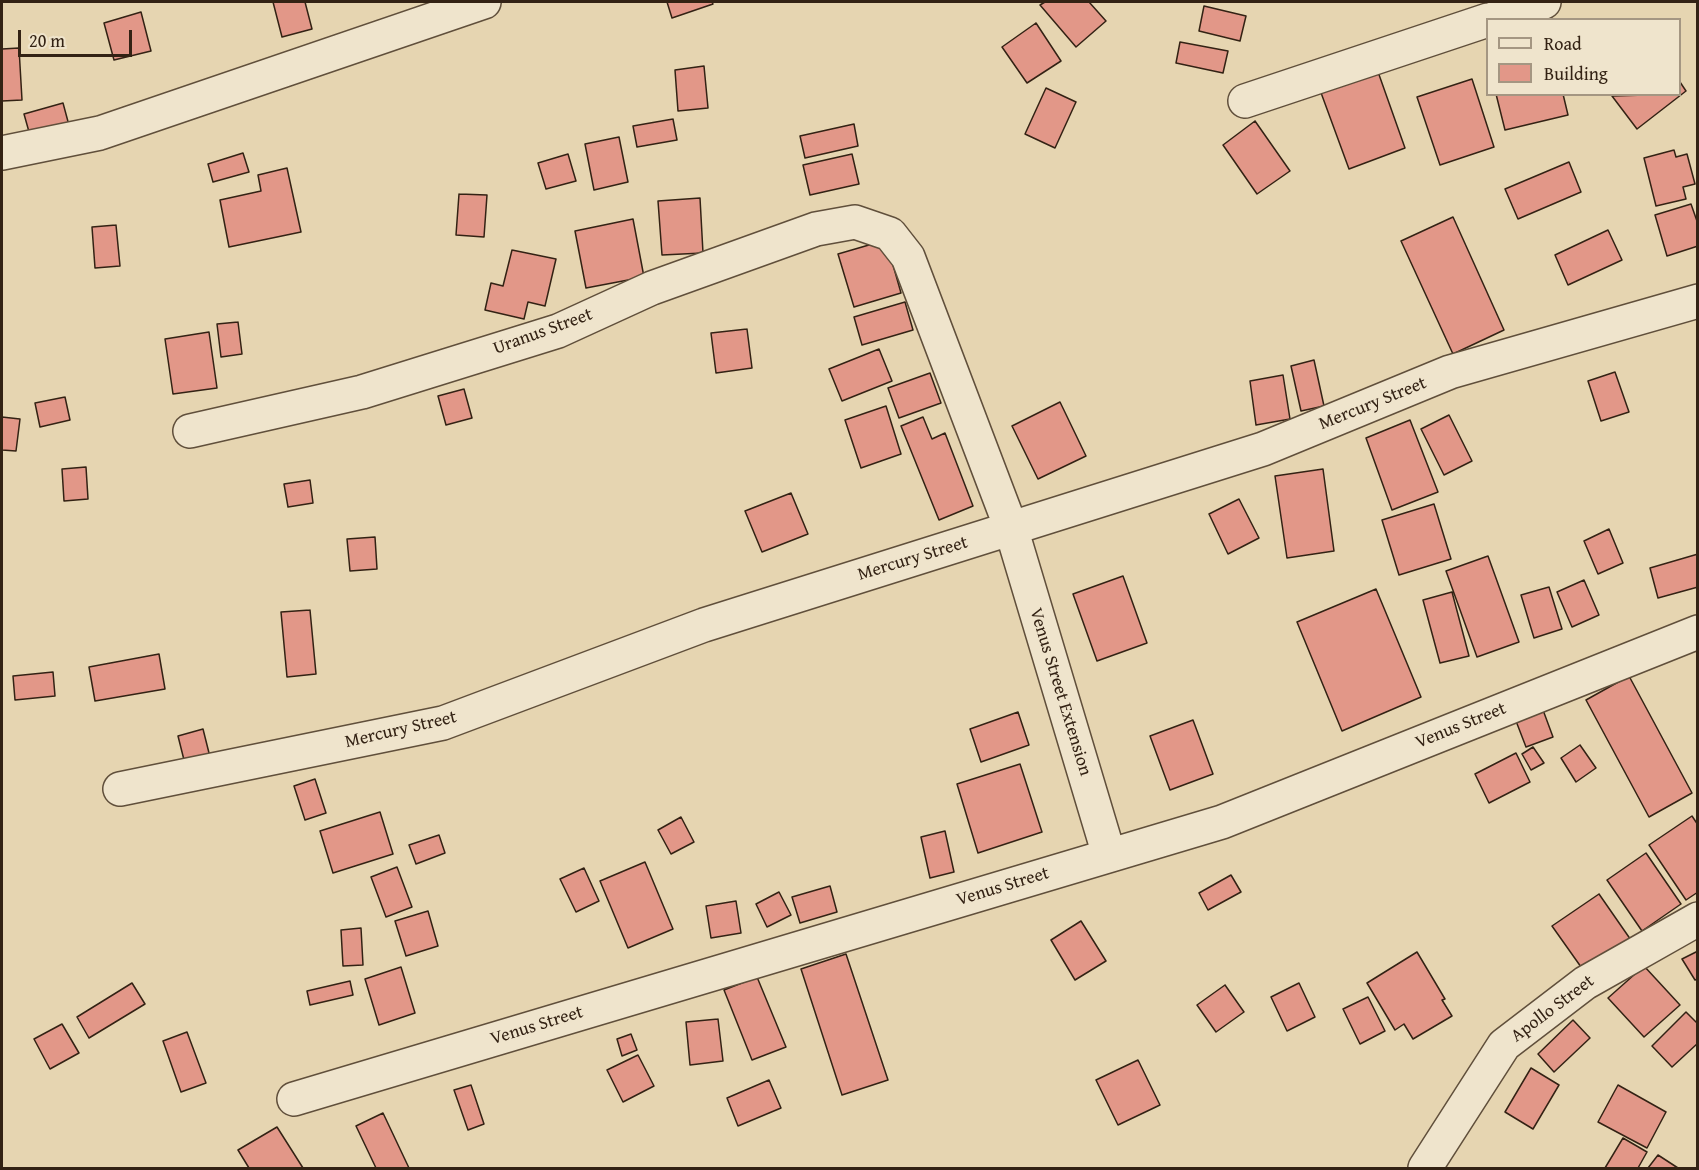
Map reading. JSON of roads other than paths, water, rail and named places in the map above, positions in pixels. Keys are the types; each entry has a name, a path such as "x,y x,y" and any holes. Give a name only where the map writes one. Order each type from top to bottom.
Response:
{"street":[{"path":"2,153 100,133 484,2"},
{"path":"1495,18 1544,2"},
{"path":"1245,101 1486,21"},
{"name":"Uranus Street","path":"190,431 362,392 558,330 652,288 816,229 855,222 890,234"},
{"name":"Venus Street Extension","path":"890,234 908,257 1011,528 1109,855"},
{"name":"Mercury Street","path":"120,789 443,723 704,625 1263,449 1450,372 1698,301"},
{"name":"Venus Street","path":"294,1100 1222,822 1698,632"},
{"name":"Apollo Street","path":"1425,1168 1504,1045 1585,983 1698,919"}]}
